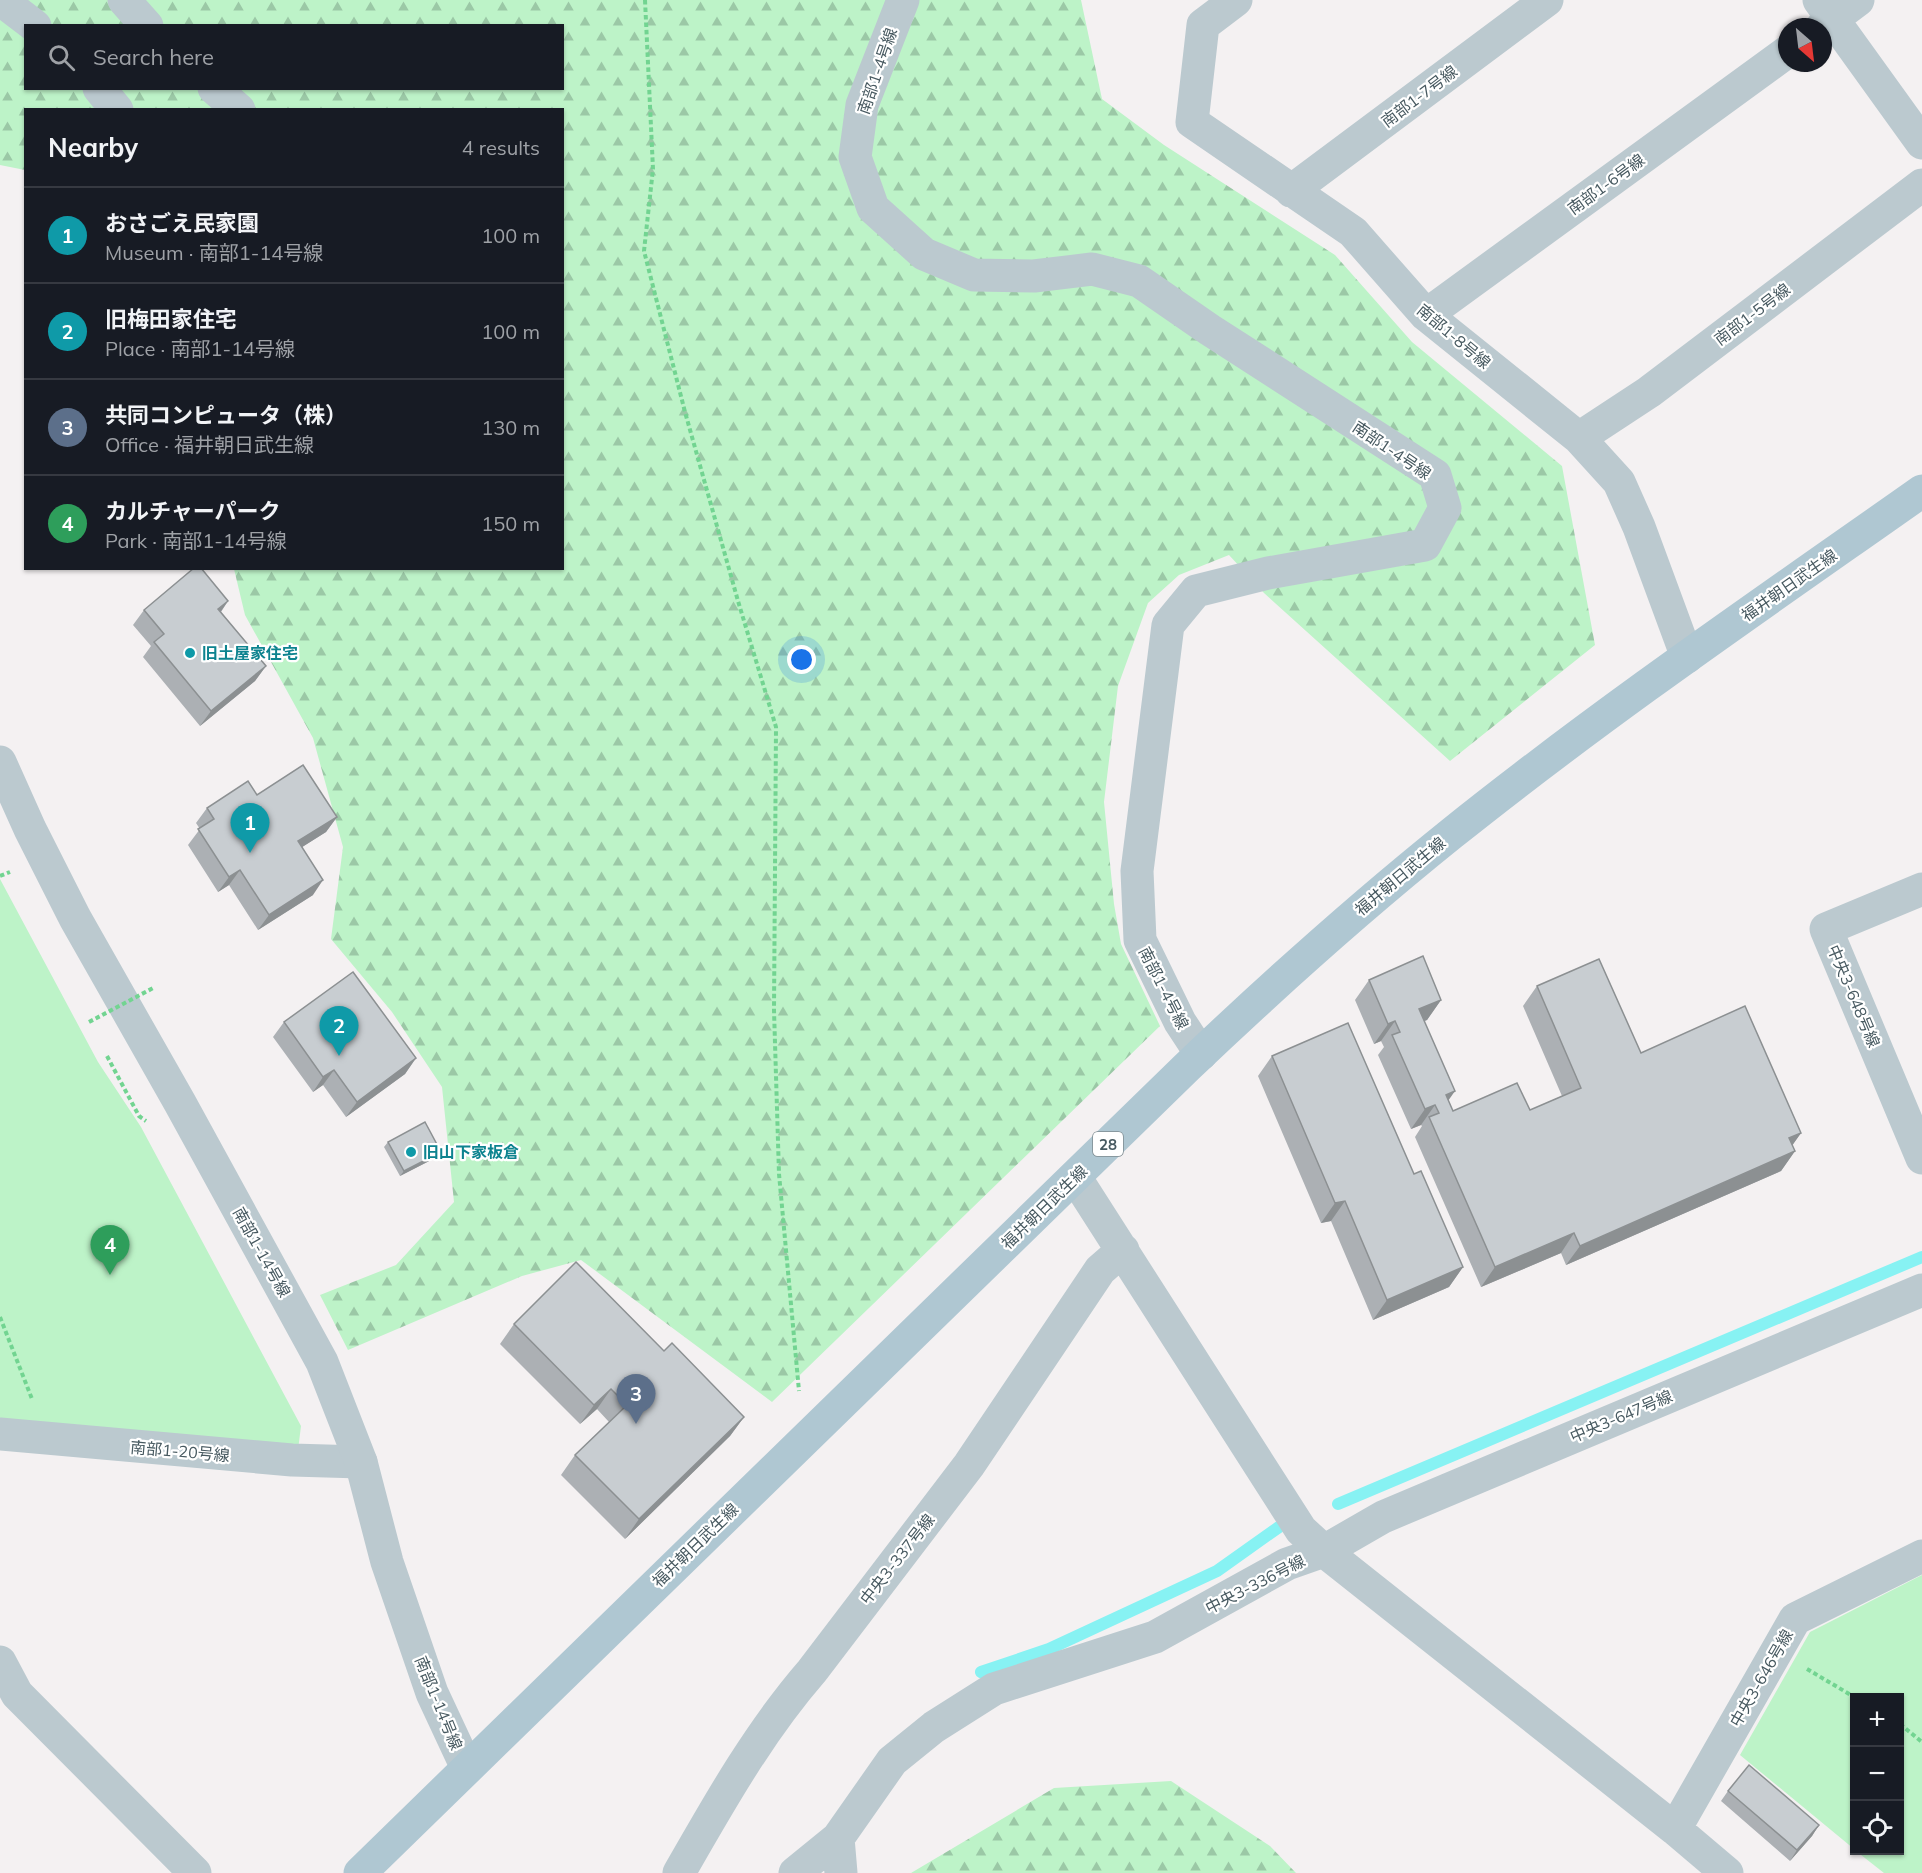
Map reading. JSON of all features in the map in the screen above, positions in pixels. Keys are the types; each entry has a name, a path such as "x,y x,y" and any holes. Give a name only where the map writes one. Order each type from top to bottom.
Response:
{"main road":[{"name":"福井朝日武生線","path":"360,1873 1201,1054 1324,939 1452,834 1566,746 1922,492"}],"street":[{"path":"1,0 32,24"},
{"path":"124,0 145,24"},
{"name":"南部1-4号線","path":"903,0 862,105 855,157 873,207 924,254 974,275 1034,276 1092,269 1139,281 1210,330 1435,476 1445,508 1425,545 1268,573 1196,591 1168,625 1137,871 1140,940 1180,1022 1201,1054"},
{"name":"南部1-8号線","path":"1236,0 1203,25 1192,122 1353,232 1426,315 1579,438 1619,482 1639,527 1688,657"},
{"name":"南部1-7号線","path":"1291,191 1547,0"},
{"path":"1858,0 1824,15 1922,143"},
{"name":"南部1-6号線","path":"1426,315 1778,59"},
{"path":"101,90 115,108"},
{"path":"216,90 237,108"},
{"name":"南部1-5号線","path":"1579,438 1649,392 1922,185"},
{"name":"南部1-14号線","path":"0,762 75,918 180,1102 322,1362 361,1462 391,1573 432,1693 467,1768"},
{"name":"中央3-648号線","path":"1922,889 1826,929 1922,1158"},
{"path":"1075,1177 1301,1530 1324,1551"},
{"name":"中央3-337号線","path":"679,1873 724,1793 784,1703 812,1671 969,1465 1100,1270 1123,1250"},
{"name":"中央3-647号線","path":"1324,1551 1383,1517 1922,1290"},
{"name":"南部1-20号線","path":"0,1434 292,1460 361,1462"},
{"name":"中央3-336号線","path":"795,1873 838,1838 892,1761 934,1727 994,1689 1155,1637 1287,1564 1324,1551 1675,1829 1727,1873"},
{"name":"中央3-646号線","path":"1675,1829 1795,1619 1922,1556"},
{"path":"0,1662 8,1697 195,1873"},
{"path":"838,1838 841,1873"}],"path":[{"path":"645,0 653,169 644,251 691,434 776,727 774,1010 779,1174 799,1391"},
{"path":"0,876 9,871"},
{"path":"89,1022 155,987"},
{"path":"0,1317 47,1439"},
{"path":"1777,1651 1850,1694"},
{"path":"1904,1728 1922,1742"}],"green space":[{"path":"0,0 1081,0 1102,99 1164,145 1335,255 1412,342 1562,466 1595,645 1450,761 1264,593 1229,555 1179,575 1148,603 1118,686 1104,802 1114,904 1121,944 1160,1026 772,1402 581,1260 522,1276 348,1350 320,1295 396,1265 454,1202 442,1087 392,1012 331,939 343,847 313,738 245,615 234,570 564,570 564,108 24,108 24,170 0,165"},
{"path":"0,879 98,1062 141,1127 301,1426 298,1450 0,1423"},
{"path":"1922,1575 1922,1873 1884,1873 1861,1855 1904,1855 1904,1693 1850,1693 1850,1846 1740,1755 1810,1632"},
{"path":"1171,1781 1270,1846 1296,1873 911,1873 1054,1788"}],"building":[{"name":"旧土屋家住宅","path":"192,570 203,570 228,601 218,609 266,666 211,711 154,642 164,634 144,610"},
{"path":"303,765 337,817 298,841 323,880 269,915 240,870 229,877 198,829 214,819 207,808 248,781 257,795"},
{"path":"1423,956 1441,1000 1419,1009 1455,1091 1446,1095 1453,1111 1517,1083 1530,1110 1581,1088 1537,986 1599,959 1641,1053 1745,1006 1801,1133 1789,1138 1795,1151 1580,1246 1574,1233 1495,1267 1429,1117 1439,1113 1435,1105 1425,1109 1392,1035 1400,1032 1395,1021 1388,1024 1369,980"},
{"path":"353,972 416,1058 357,1102 334,1070 323,1077 284,1022"},
{"path":"1348,1023 1414,1174 1421,1171 1463,1267 1387,1300 1345,1201 1335,1203 1272,1056"},
{"name":"旧山下家板倉","path":"425,1122 441,1152 404,1171 388,1142"},
{"path":"576,1262 664,1351 672,1343 744,1417 639,1519 575,1455 627,1405 611,1389 594,1405 514,1324"},
{"path":"1749,1765 1819,1825 1797,1850 1728,1791"}],"waterway":[{"path":"1338,1504 1922,1257"},
{"path":"981,1672 1049,1649 1217,1571 1279,1527"}],"place":[{"name":"旧土屋家住宅","path":"190,653"},
{"name":"おさごえ民家園","path":"250,853"},
{"name":"旧梅田家住宅","path":"339,1056"},
{"name":"旧山下家板倉","path":"411,1152"},
{"name":"カルチャーパーク","path":"110,1275"},
{"name":"共同コンピュータ（株）","path":"636,1424"}]}
